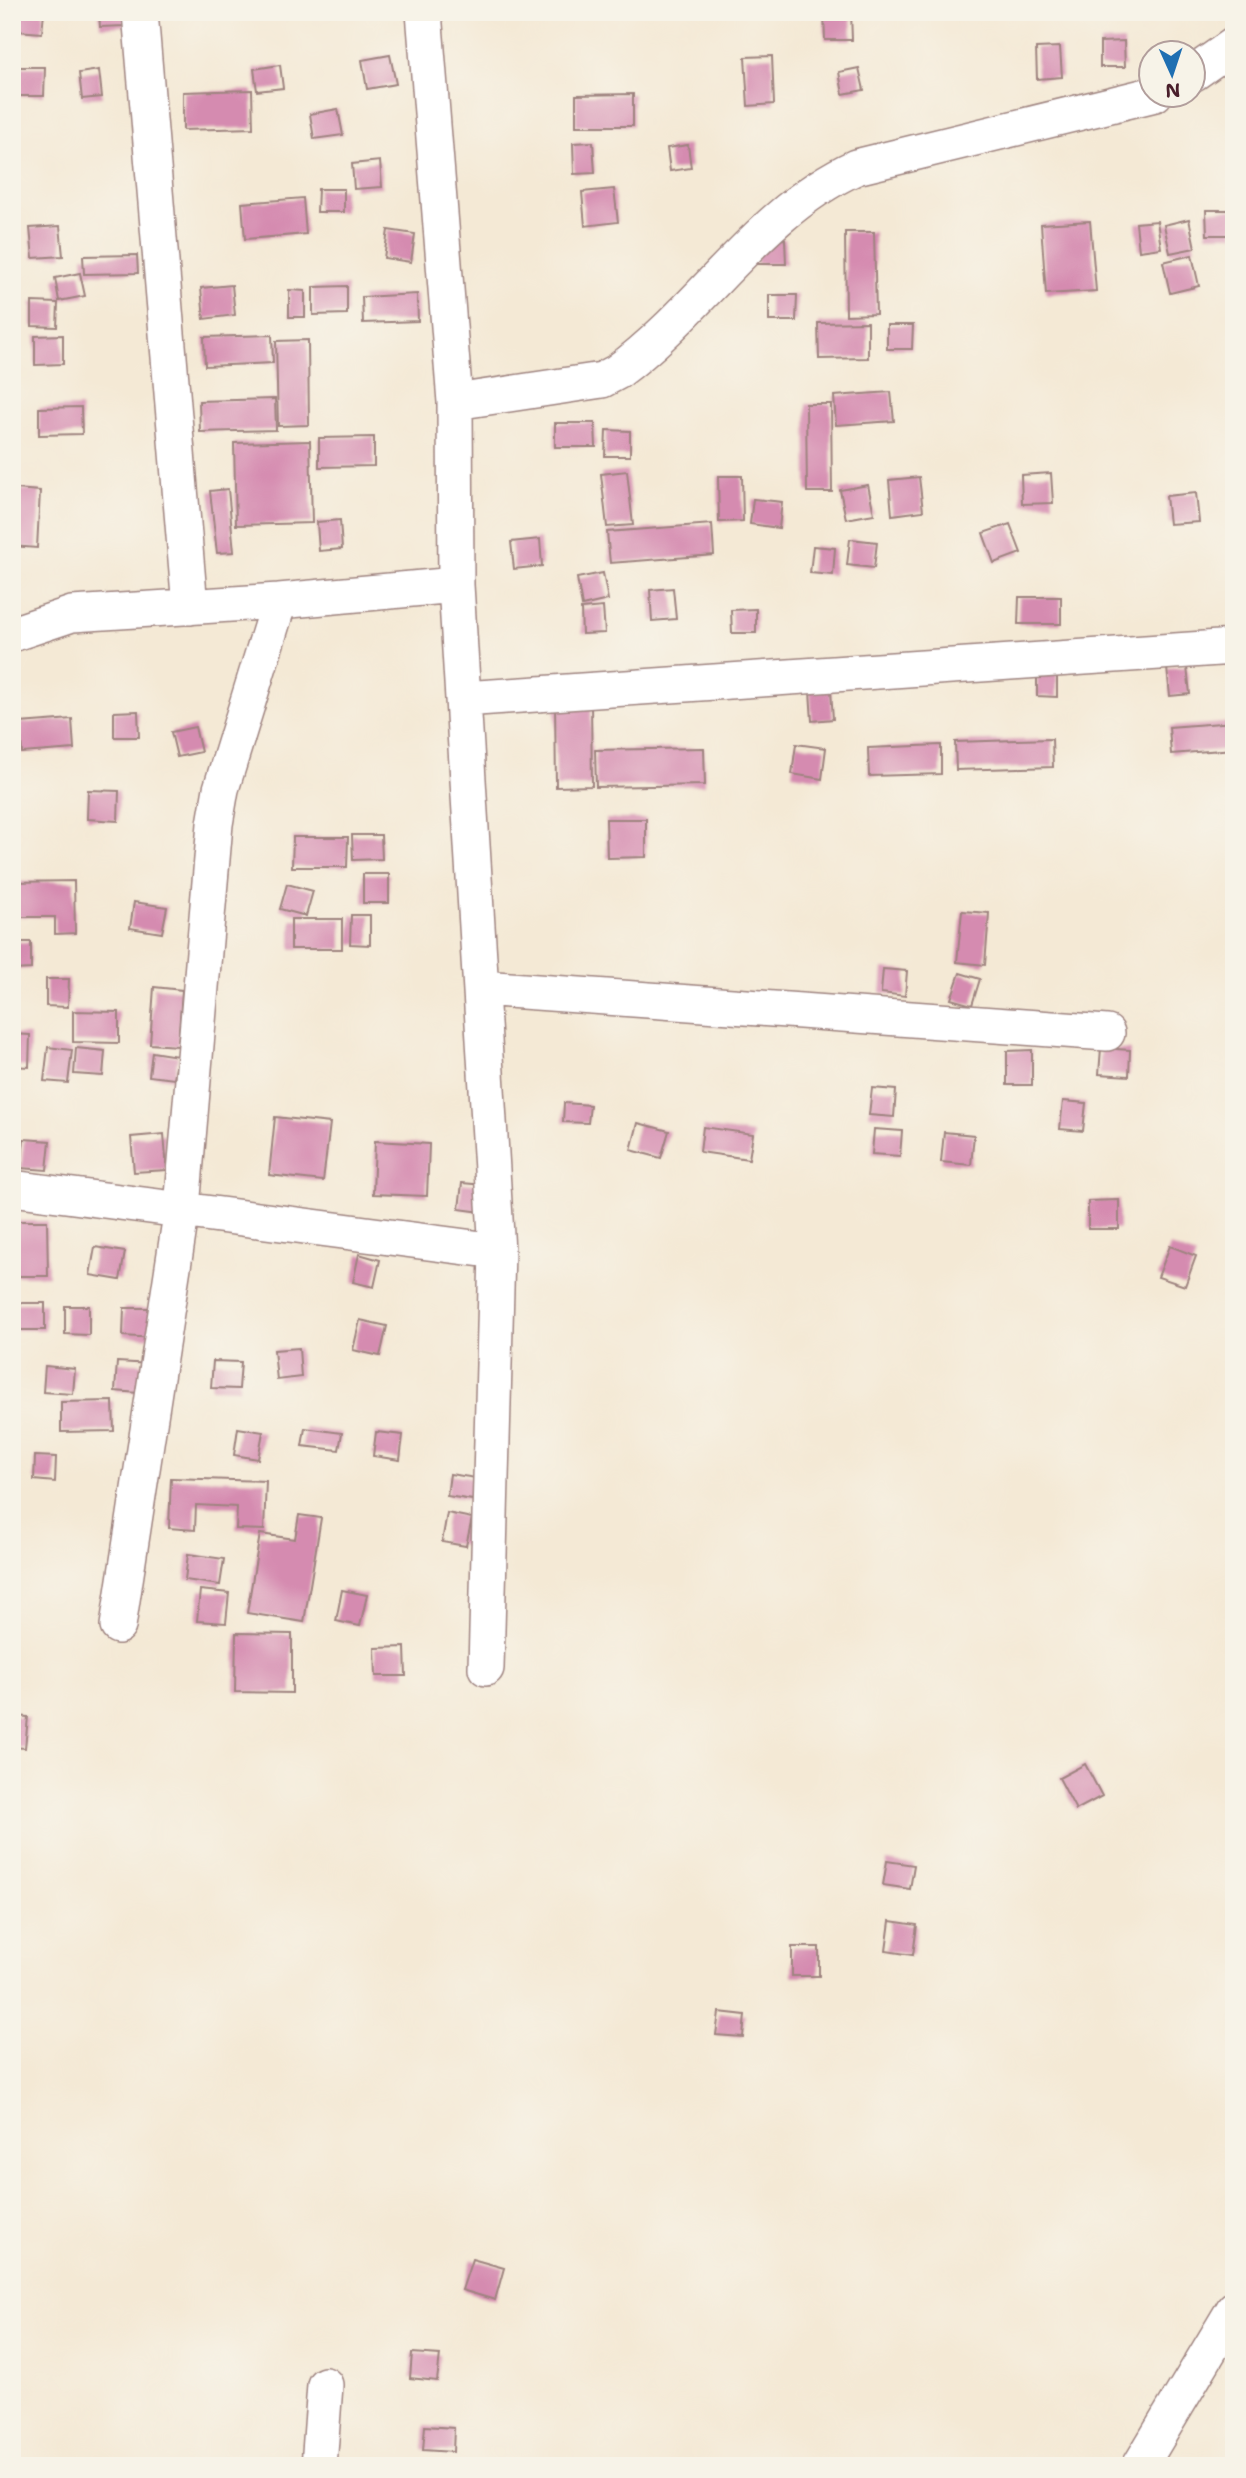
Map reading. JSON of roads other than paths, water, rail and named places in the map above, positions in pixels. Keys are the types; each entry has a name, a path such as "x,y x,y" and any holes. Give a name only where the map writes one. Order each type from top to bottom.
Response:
{"street":[{"path":"140,12 190,607"},
{"path":"424,12 455,402 456,585 497,1251 486,1668"},
{"path":"1208,63 1234,45"},
{"path":"455,402 602,380 617,372 773,222 830,179 856,167 1138,98"},
{"path":"12,634 72,614 279,601 456,585"},
{"path":"118,1626 182,1208 215,824 221,789 279,601"},
{"path":"463,699 1234,647"},
{"path":"481,988 1107,1033"},
{"path":"12,1188 497,1251"},
{"path":"1140,2466 1234,2309"},
{"path":"319,2466 325,2385"}]}
